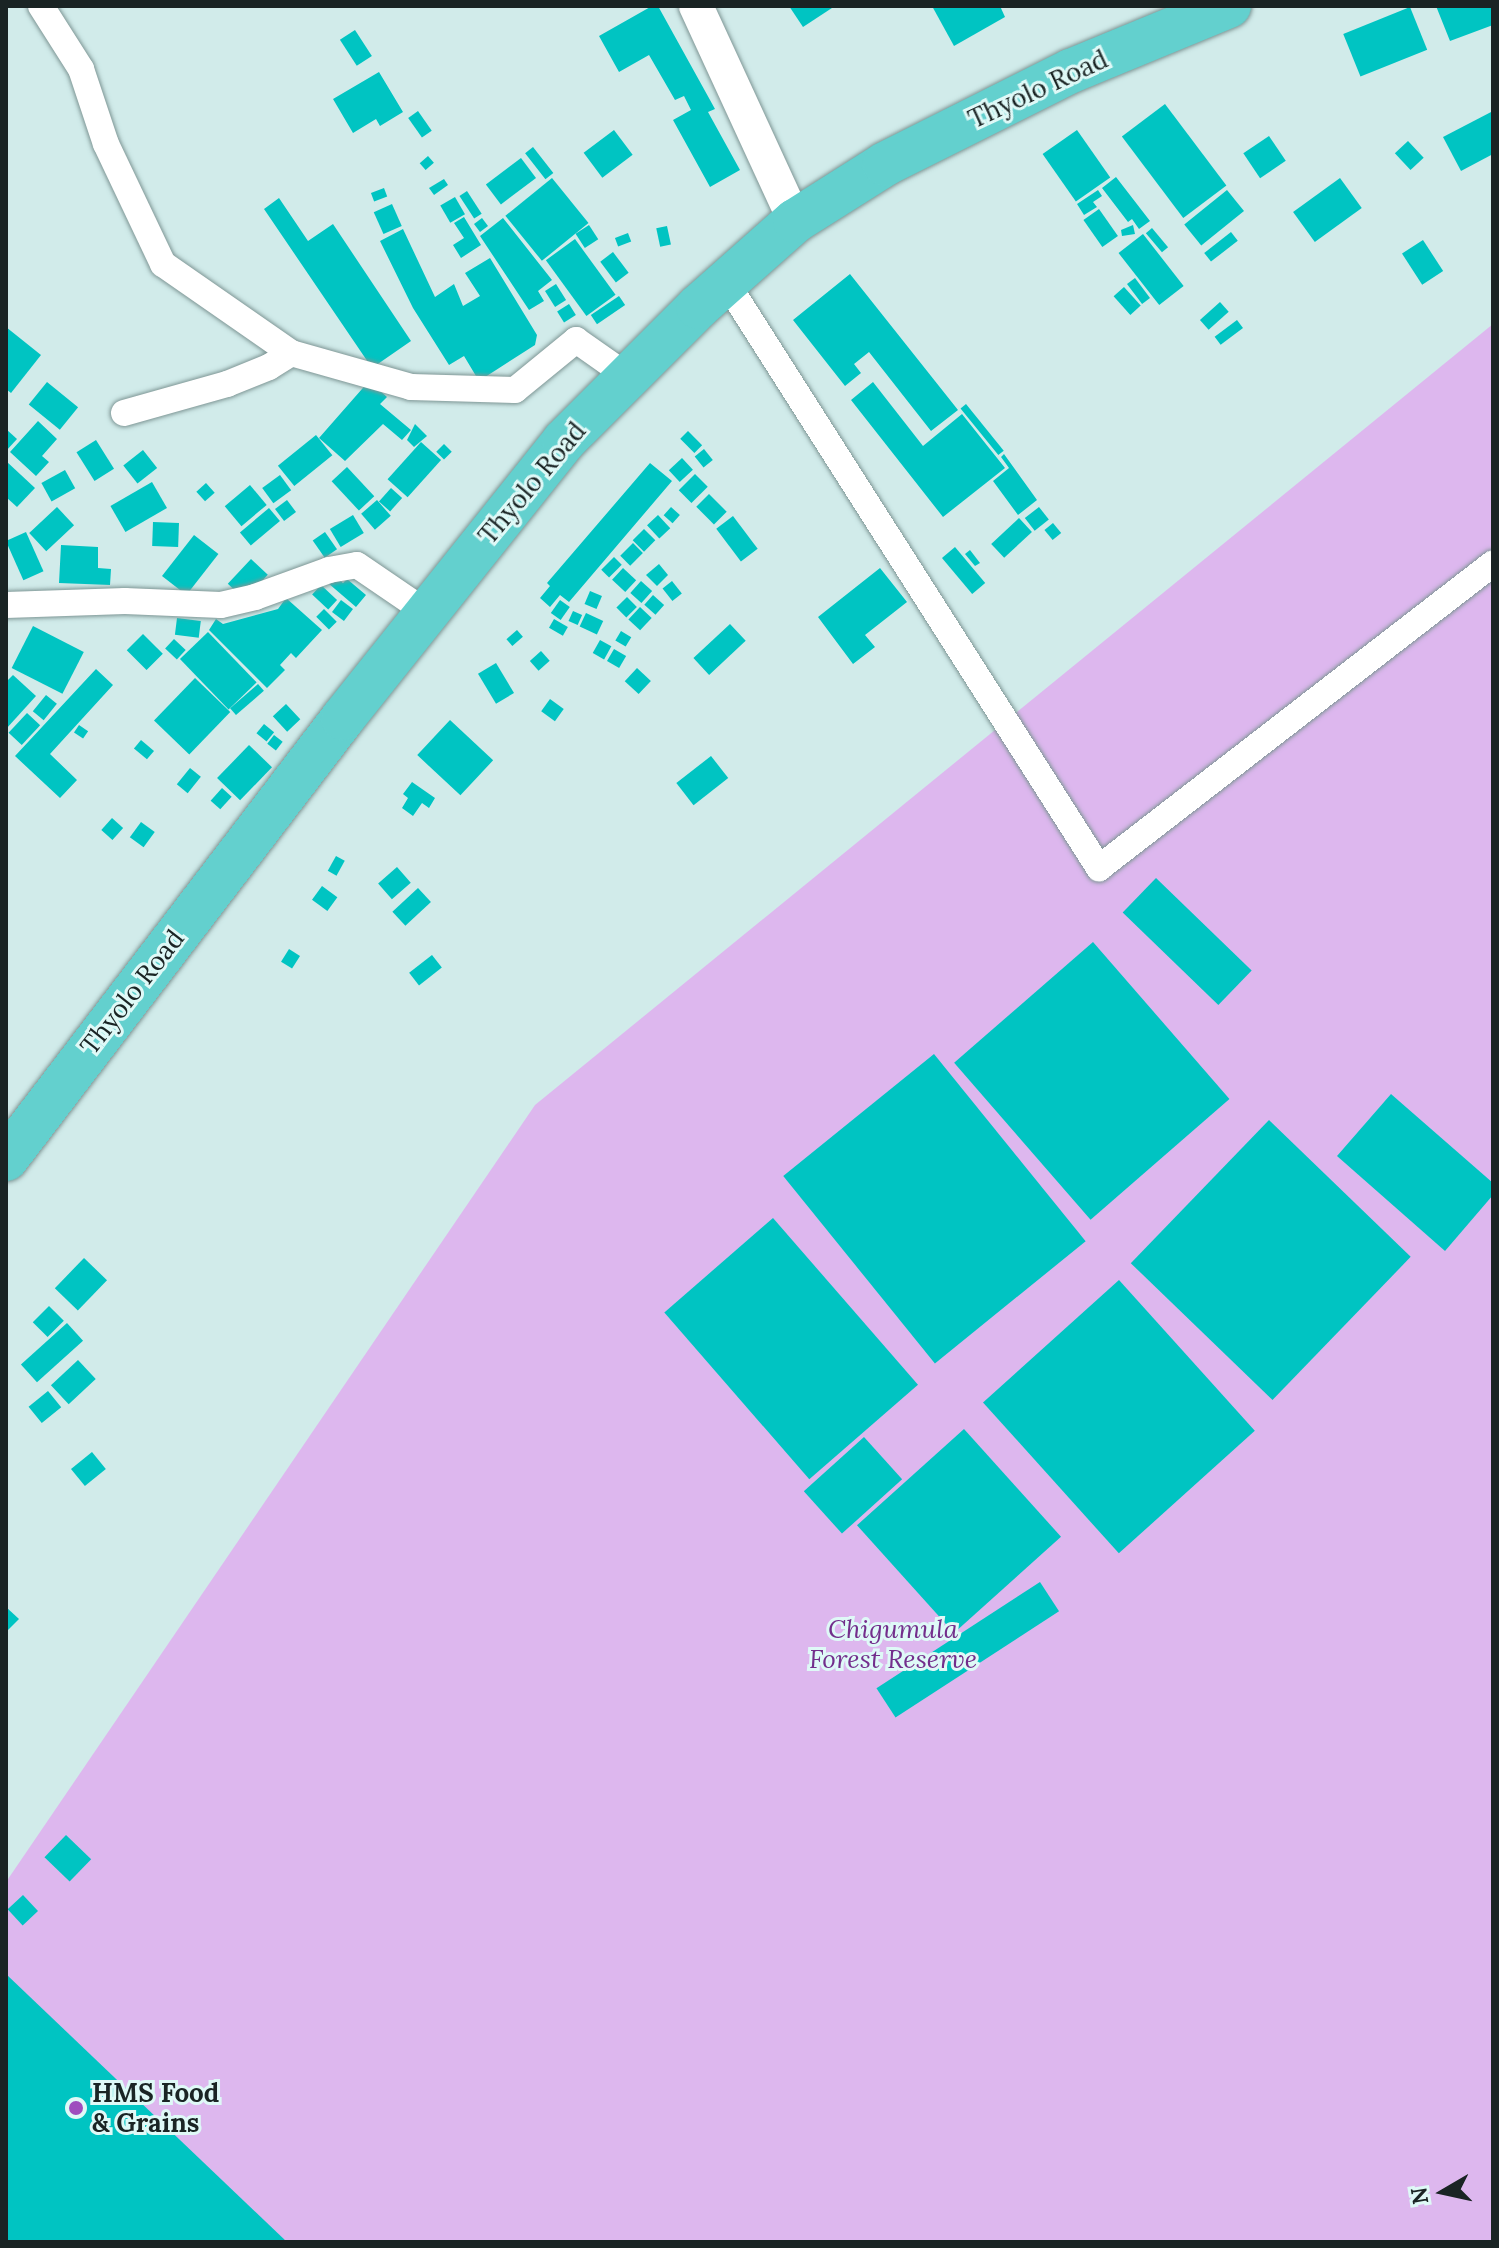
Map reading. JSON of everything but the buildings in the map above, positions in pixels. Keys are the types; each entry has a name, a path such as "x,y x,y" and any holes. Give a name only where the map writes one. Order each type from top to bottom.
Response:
{"highway":[{"name":"Thyolo Road","path":"6,1159 426,612 564,441 726,282 795,221 885,164 1050,81 1229,6"}],"street":[{"path":"41,6 81,69 112,158 163,264 291,353 411,387 515,390 576,340 627,376"},
{"path":"696,6 795,221"},
{"path":"726,282 1099,868 1493,564"},
{"path":"124,413 227,384 269,367 291,353"},
{"path":"6,605 125,601 221,605 255,597 329,570 357,565 426,612"}],"green space":[{"name":"Chigumula Forest Reserve","path":"1493,324 1493,2242 6,2242 6,1882 535,1105"}],"place":[{"name":"HMS Food & Grains","path":"76,2108"}]}
